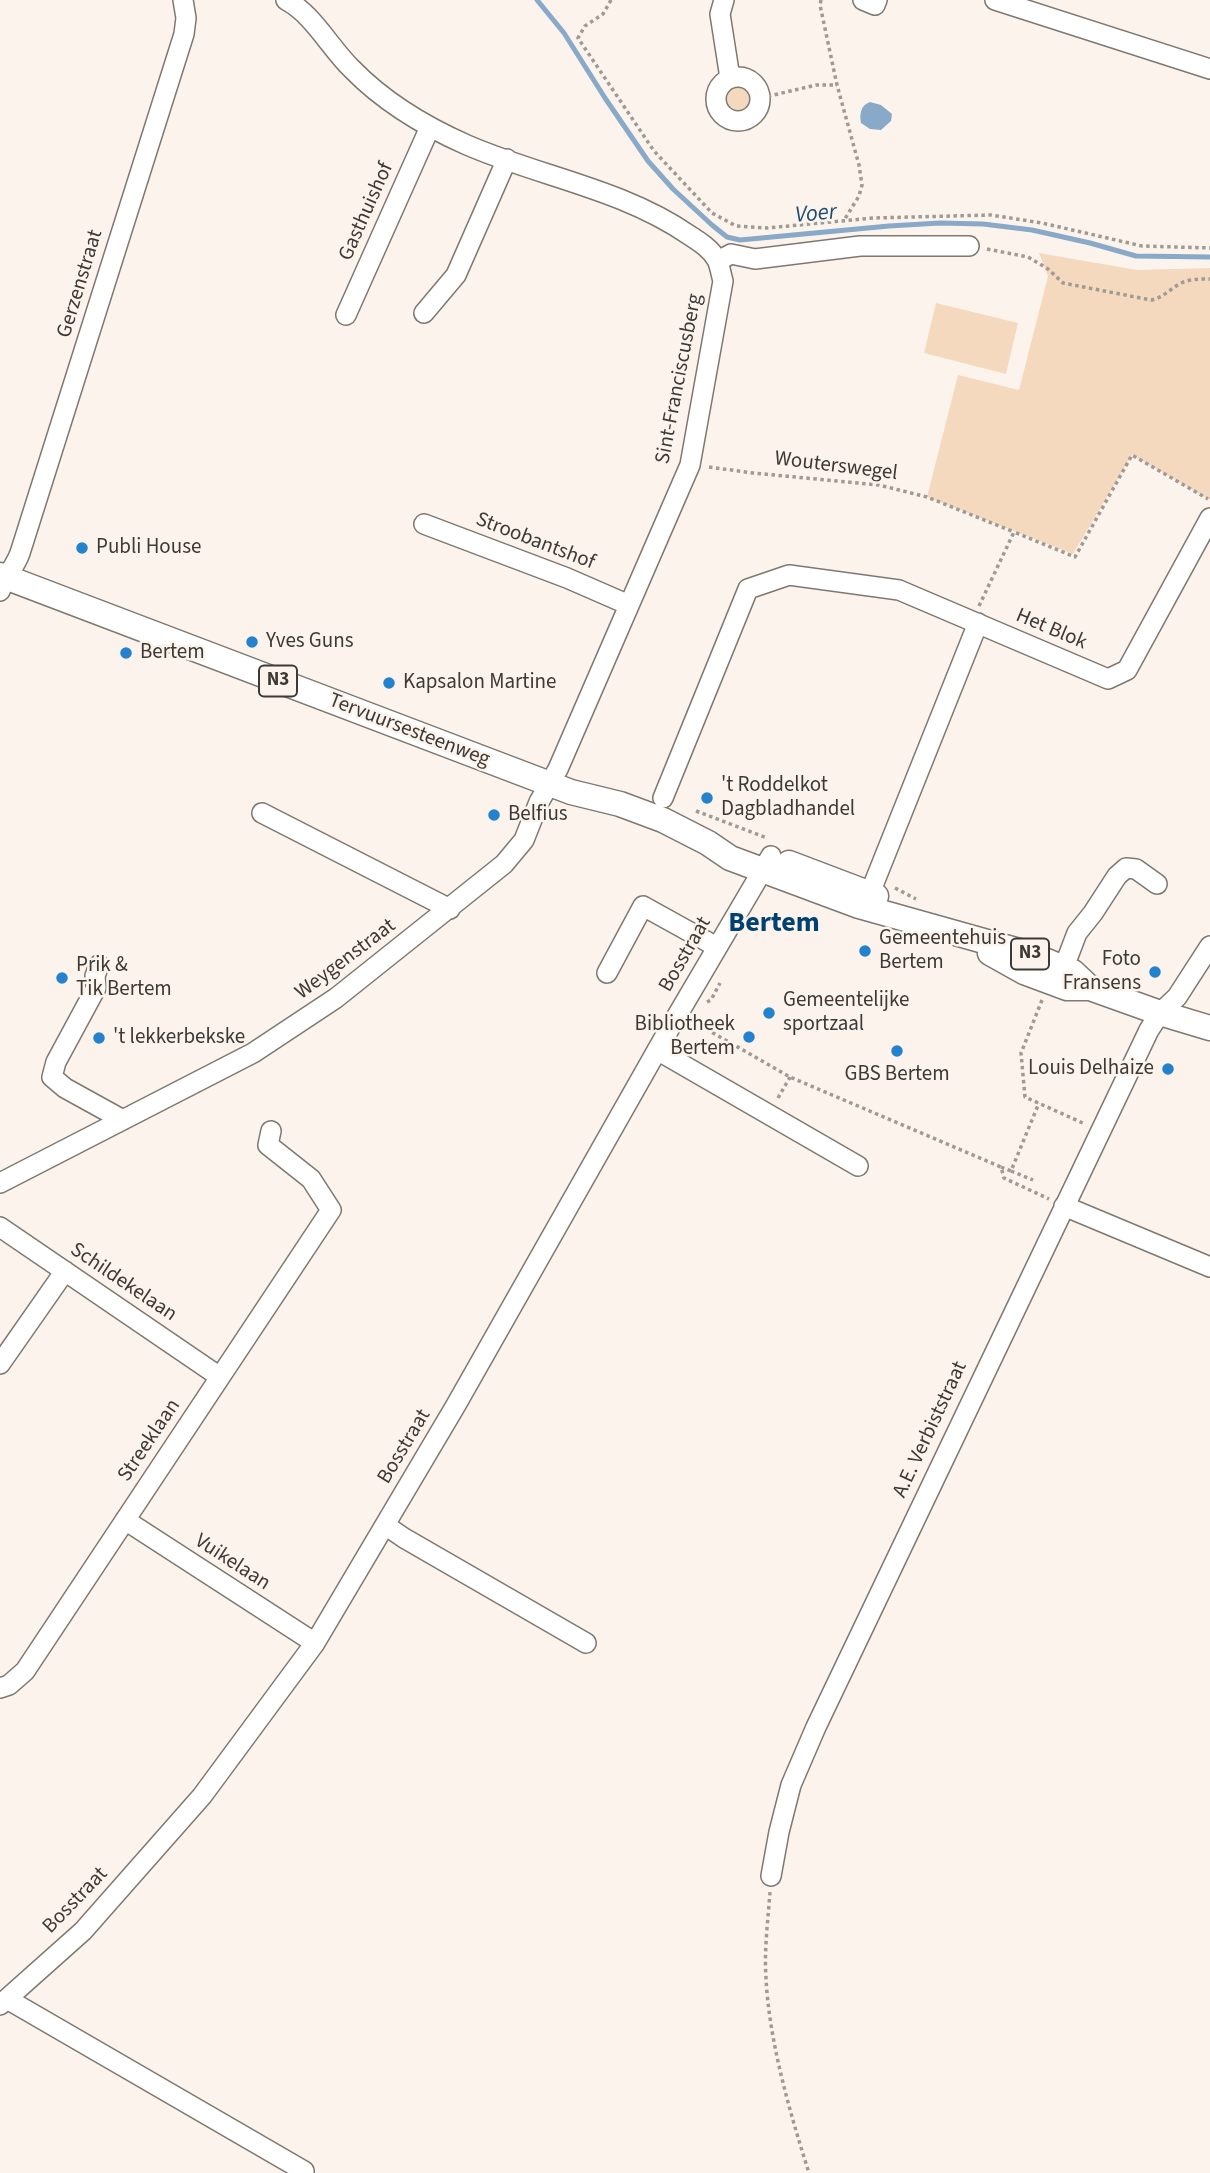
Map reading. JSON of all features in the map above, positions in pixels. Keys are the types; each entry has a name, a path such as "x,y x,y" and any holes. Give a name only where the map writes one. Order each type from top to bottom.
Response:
{"main road":[{"name":"Tervuursesteenweg","path":"3,581 549,784 620,804 663,809 680,821 767,863 962,936 1030,954 1064,967 1090,988"},
{"name":"Tervuursesteenweg","path":"962,936 1024,972 1067,988 1090,988 1210,1028"}],"street":[{"name":"Gerzenstraat","path":"3,581 16,564 20,553 184,34 186,18 183,0"},
{"path":"286,0 308,18 350,68 403,113 468,145 644,208 706,247 718,261 731,254 755,259 860,246 969,246"},
{"path":"724,0 720,14 730,78"},
{"path":"863,0 875,5 877,0"},
{"path":"995,0 1210,69"},
{"path":"741,77 756,85 761,98 759,107 751,118 744,121 728,119 721,113 716,97 721,85 730,78 741,77"},
{"name":"Gasthuishof","path":"346,315 429,127"},
{"path":"424,313 456,275 507,159"},
{"name":"Sint-Franciscusberg","path":"549,784 558,769 690,465 723,281 718,261"},
{"name":"Het Blok","path":"663,809 748,589 789,575 899,590 1108,679 1128,670 1210,517"},
{"name":"Stroobantshof","path":"424,524 567,578 629,605"},
{"path":"864,900 975,622"},
{"name":"Weygenstraat","path":"0,1183 254,1053 336,998 492,876 524,840 549,784"},
{"path":"262,813 450,909"},
{"name":"Bosstraat","path":"3,2002 83,1931 202,1796 315,1643 456,1405 657,1050 767,863"},
{"path":"1064,967 1077,933 1117,876 1129,867 1143,873 1157,884"},
{"path":"607,973 643,905 717,947"},
{"name":"A.E. Verbiststraat","path":"771,1876 791,1785 816,1727 1149,1031 1160,1013 1177,998 1210,946"},
{"path":"99,965 95,976 96,988 56,1062 52,1076 65,1088 123,1120"},
{"path":"657,1050 858,1166"},
{"name":"Streeklaan","path":"0,1688 9,1685 25,1671 331,1210 312,1179 268,1145 271,1131"},
{"path":"1064,1206 1210,1267"},
{"name":"Schildekelaan","path":"0,1227 220,1377"},
{"path":"0,1364 65,1271"},
{"name":"Vuikelaan","path":"125,1520 315,1643"},
{"path":"385,1525 586,1643"},
{"path":"3,2002 304,2171"}],"path":[{"path":"611,0 603,14 585,26 578,38 654,150 712,213 736,226"},
{"path":"821,0 837,85 859,164 862,185 859,196 843,222"},
{"path":"761,98 816,85 837,85"},
{"path":"969,246 1028,257 1048,269 1063,283 1151,300 1159,299 1181,283 1210,279"},
{"name":"Wouterswegel","path":"690,465 879,485 927,497 1075,556 1132,455 1210,500"},
{"path":"975,622 1014,532"},
{"path":"1045,992 1021,1053 1025,1097 1101,1130"},
{"path":"679,1013 790,1077 1032,1180"},
{"path":"781,1093 790,1077"},
{"path":"1011,1171 1039,1103"},
{"path":"1001,1167 1004,1178 1064,1206"},
{"path":"771,1876 766,1948 767,1998 794,2126 809,2173"}],"shaded area":[{"path":"738,85 748,89 752,99 748,109 738,113 728,109 724,99 728,89"},
{"path":"1039,253 1137,270 1210,268 1210,500 1132,455 1073,554 927,497 958,375 1019,390 1048,276"},
{"path":"936,303 1018,323 1006,374 924,353"}],"water":[{"path":"870,102 881,105 892,114 891,121 881,130 870,129 861,123 861,110"}],"waterway":[{"name":"Voer","path":"537,0 564,33 648,161 673,189 727,237 740,240 889,226 983,224 1032,230 1136,256 1210,257"}],"place":[{"name":"Publi House","path":"82,548"},
{"name":"Yves Guns","path":"252,642"},
{"name":"Bertem","path":"126,653"},
{"name":"Kapsalon Martine","path":"389,683"},
{"name":"'t Roddelkot Dagbladhandel","path":"707,798"},
{"name":"Belfius","path":"494,815"},
{"name":"Gemeentehuis Bertem","path":"865,951"},
{"name":"Foto Fransens","path":"1155,972"},
{"name":"Prik & Tik Bertem","path":"62,978"},
{"name":"Gemeentelijke sportzaal","path":"769,1013"},
{"name":"Bibliotheek Bertem","path":"749,1037"},
{"name":"'t lekkerbekske","path":"99,1038"},
{"name":"GBS Bertem","path":"897,1051"},
{"name":"Louis Delhaize","path":"1168,1069"}],"district":[{"name":"Bertem","path":"774,925"}]}
